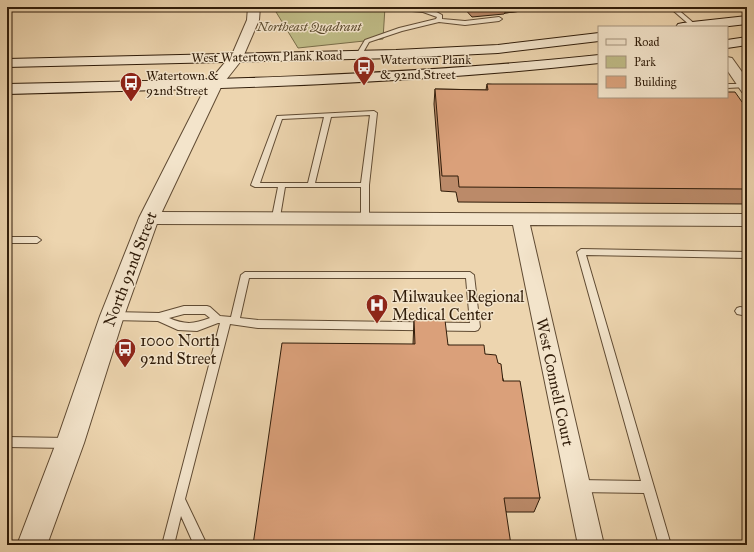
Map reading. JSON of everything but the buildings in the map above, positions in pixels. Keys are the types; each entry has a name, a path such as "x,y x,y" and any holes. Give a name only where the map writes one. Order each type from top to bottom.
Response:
{"main road":[{"path":"699,26 747,20"},
{"path":"728,32 747,29"},
{"name":"West Watertown Plank Road","path":"7,63 360,55 498,49 598,37"},
{"path":"728,44 747,41"},
{"path":"514,68 541,58 598,47"},
{"path":"7,75 201,70 238,57"},
{"name":"North 92nd Street","path":"32,545 70,443 112,316 149,218 215,84 238,57"},
{"name":"West Watertown Plank Road","path":"7,89 215,84 425,75 598,60"}],"street":[{"name":"North 92nd Street","path":"238,57 253,20 254,7"},
{"path":"728,62 746,88"},
{"path":"149,218 276,217 747,220"},
{"name":"West Connell Court","path":"520,219 591,545"}],"lane":[{"path":"390,7 423,10 438,14 440,16 439,20"},
{"path":"672,7 690,26"},
{"path":"360,55 367,41 378,36 439,20 465,23 499,19"},
{"path":"728,86 746,88"},
{"path":"365,185 255,185 279,117 374,113 365,185 365,218"},
{"path":"311,185 328,115"},
{"path":"276,217 282,185"},
{"path":"7,240 37,240"},
{"path":"665,545 581,252 747,255"},
{"path":"112,316 159,317 184,310 207,310 226,320 258,324 475,327 470,275 245,275 226,320 168,545"},
{"path":"159,317 178,326 197,327 226,320"},
{"path":"7,442 70,443"},
{"path":"578,486 649,487"},
{"path":"179,499 201,545"}],"green space":[{"name":"Northeast Quadrant","path":"273,7 385,7 383,39 298,48"}],"place":[{"name":"Watertown Plank & 92nd Street","path":"364,86"},
{"name":"Watertown & 92nd Street","path":"131,102"},
{"name":"Milwaukee Regional Medical Center","path":"377,324"},
{"name":"1000 North 92nd Street","path":"125,368"}]}
